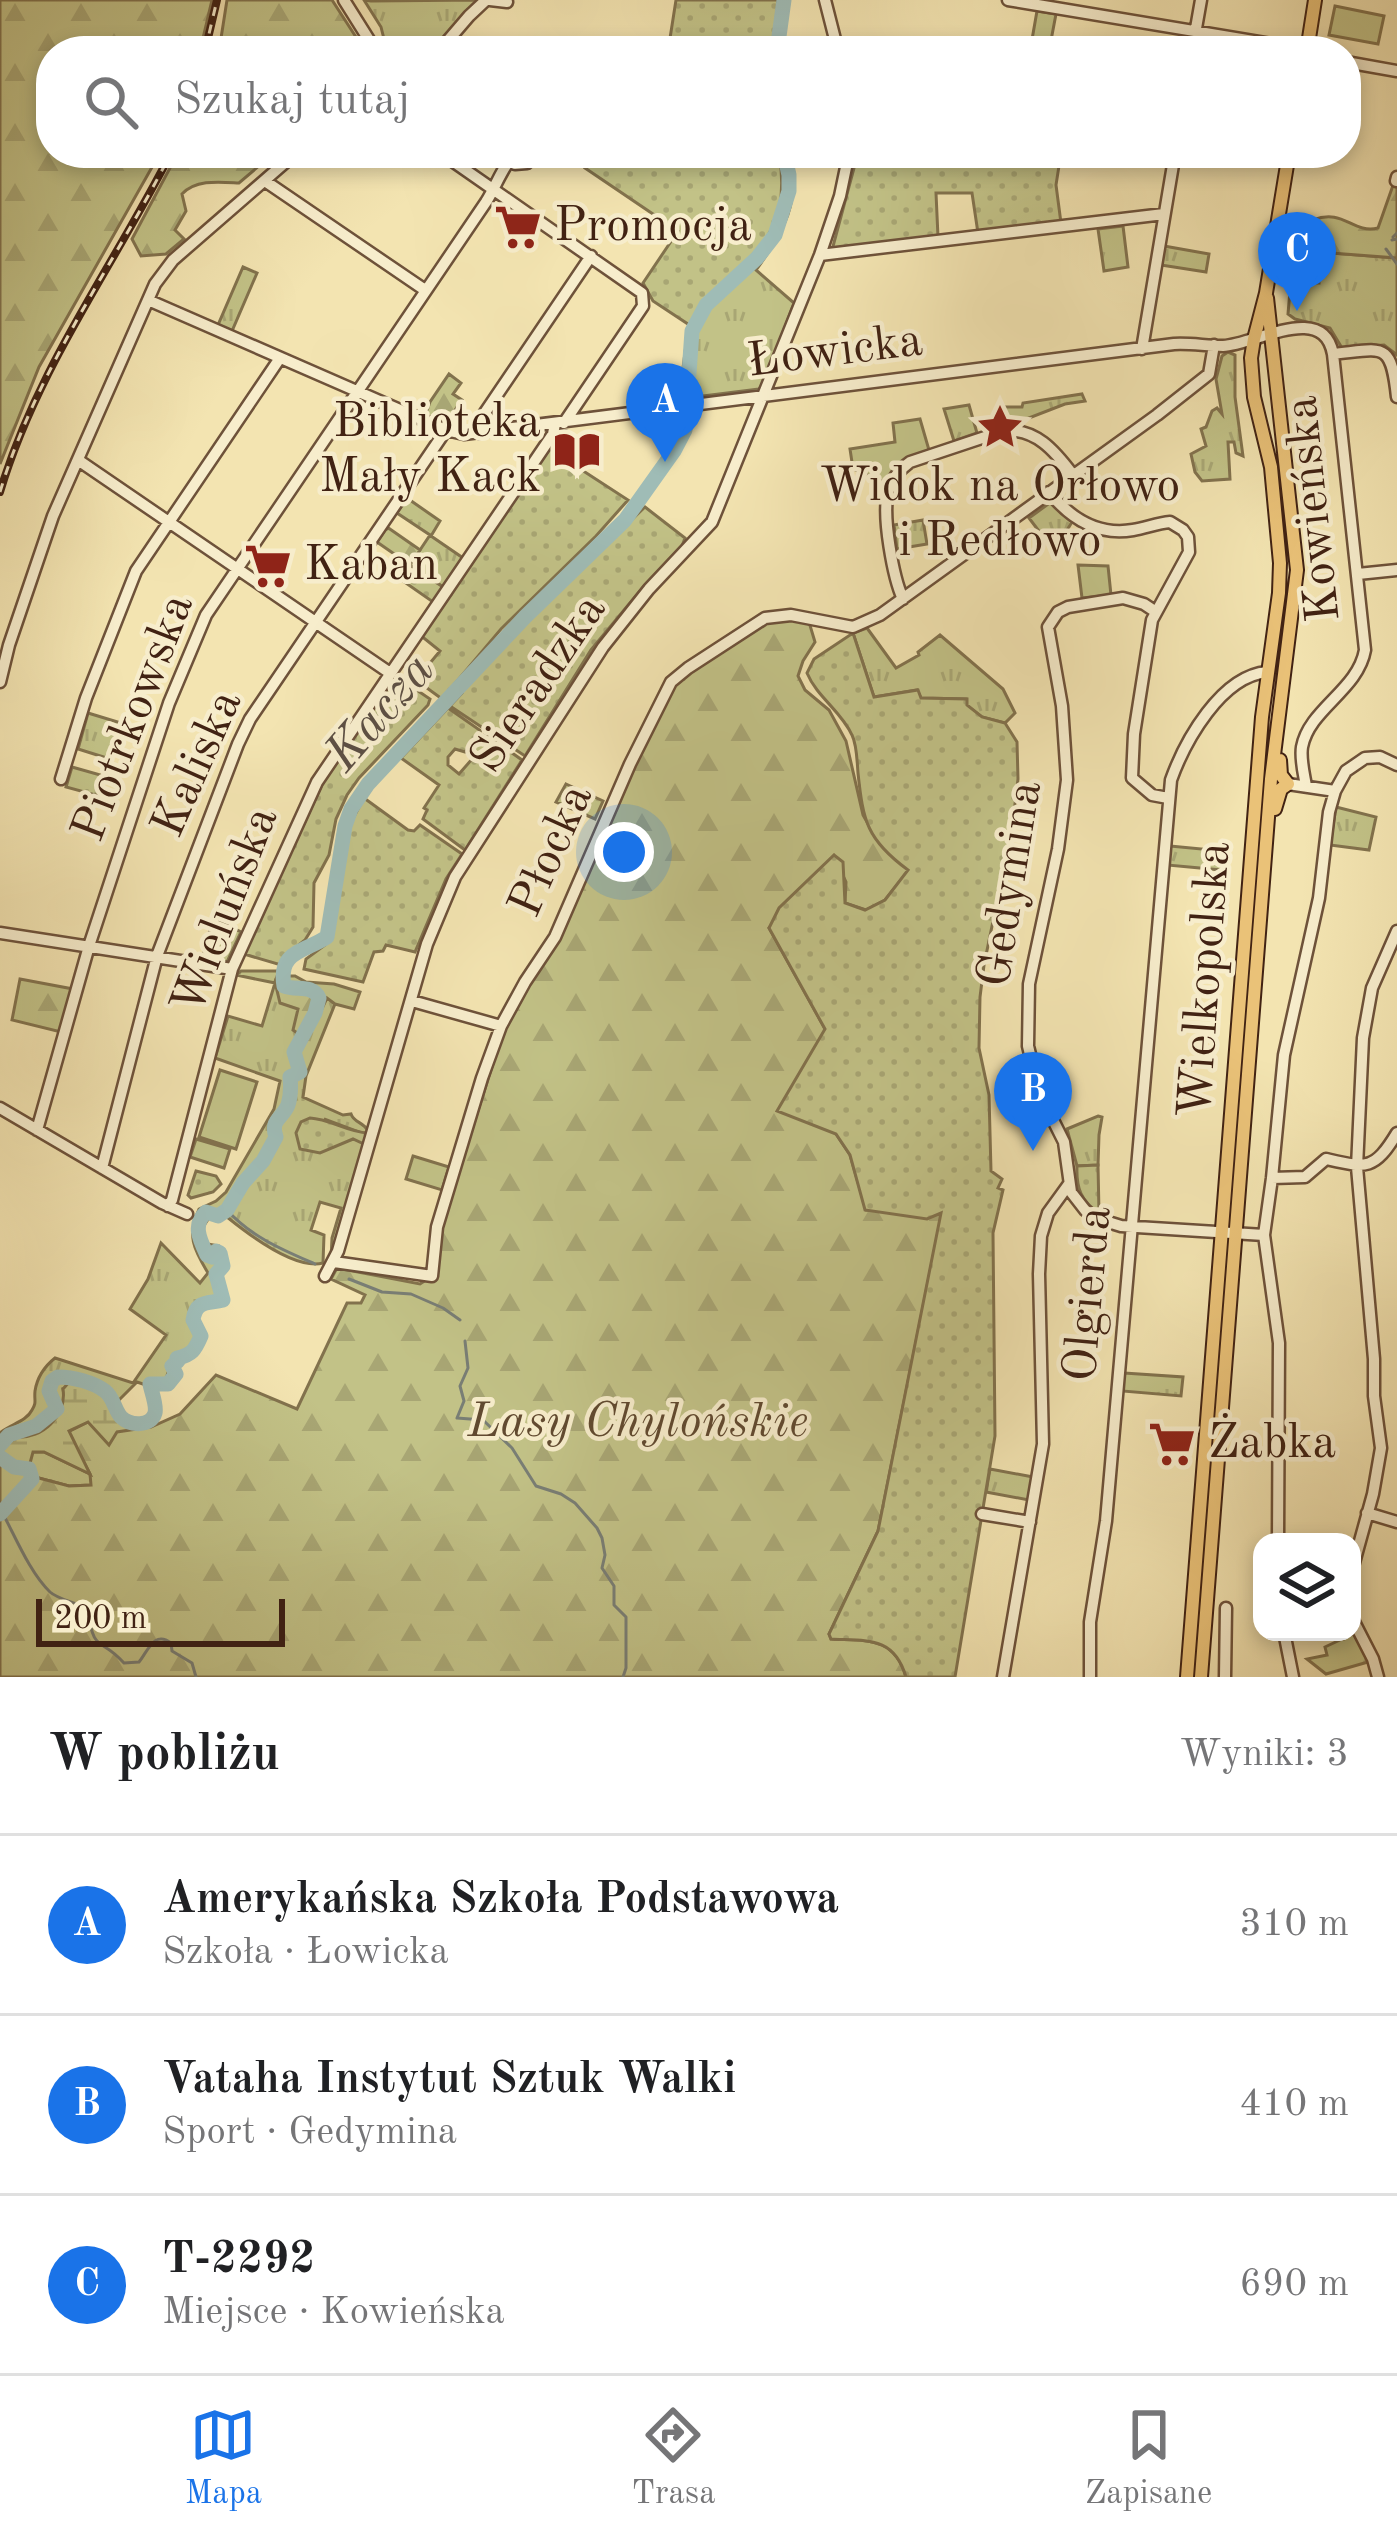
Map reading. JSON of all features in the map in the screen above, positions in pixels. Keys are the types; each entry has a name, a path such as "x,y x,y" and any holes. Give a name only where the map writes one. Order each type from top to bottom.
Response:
{"main road":[{"path":"1309,36 1315,0"},
{"name":"Wielkopolska","path":"1205,1677 1204,1632 1267,672 1279,592 1271,467 1252,380 1254,339 1287,168"},
{"name":"Wielkopolska","path":"1187,1677 1278,718 1297,570 1266,293"},
{"path":"1265,851 1277,796 1288,784 1280,770 1278,718"}],"street":[{"path":"344,0 367,36"},
{"path":"452,36 488,0 507,2"},
{"path":"825,0 834,36"},
{"path":"1008,0 1221,36"},
{"path":"1195,36 1201,0"},
{"path":"1361,65 1397,71"},
{"path":"0,682 53,516 148,300 167,266 279,168"},
{"path":"463,168 591,256 482,417 479,433"},
{"name":"Piotrkowska","path":"38,1130 88,946 169,703 206,615 494,189 502,168"},
{"name":"Sieradzka","path":"326,1276 433,926 455,877 603,647 712,522 820,255 846,168"},
{"path":"1142,349 1172,168"},
{"path":"265,181 425,290"},
{"path":"820,255 1164,214"},
{"name":"Wieluńska","path":"168,1206 232,969 317,782 643,306 640,290 591,256"},
{"name":"Łowicka","path":"148,300 464,434 1195,342 1230,345 1270,333"},
{"name":"Kowieńska","path":"1270,333 1317,329 1327,336 1333,354 1365,650 1355,676 1304,740 1306,786"},
{"name":"Płocka","path":"334,1262 432,1276 437,1227 501,1026 555,937 644,733 678,675 765,618 791,615 853,627 870,621 1209,374 1214,345"},
{"path":"1333,354 1378,350 1387,354 1397,397"},
{"path":"61,779 95,673 136,571 280,358"},
{"name":"Kaliska","path":"102,1168 157,956 238,744 250,719 446,430"},
{"path":"903,599 886,507 890,484 910,462 1017,430 1047,444 1073,475"},
{"path":"78,460 390,673"},
{"path":"1049,492 1072,515 1097,528 1132,530 1165,521 1188,537 1189,552 1150,631 1134,734 1132,778 1152,794 1168,798"},
{"path":"1358,574 1397,570"},
{"name":"Gedymina","path":"1069,1184 1064,1142 1039,1092 1028,1046 1029,983 1058,849 1066,780 1062,706 1047,632 1058,612 1079,604 1123,598 1156,612"},
{"name":"Olgierda","path":"1090,1677 1090,1622 1106,1521 1168,798 1178,761 1200,722 1240,681 1267,672"},
{"path":"1278,1533 1279,1342 1264,1235 1284,1054 1319,898 1335,791 1346,771 1365,758 1380,757 1397,765"},
{"path":"1288,784 1335,791"},
{"path":"1361,1536 1382,1448 1357,1167 1366,1018 1372,988 1397,931"},
{"path":"0,933 232,969"},
{"path":"412,1001 501,1026"},
{"path":"0,1108 187,1214"},
{"path":"1272,1178 1305,1177 1326,1160 1357,1167 1376,1160 1397,1132"},
{"path":"1003,1677 1043,1444 1039,1274 1041,1236 1052,1204 1069,1184 1076,1200 1095,1218 1131,1227 1264,1235"},
{"path":"1367,1513 1397,1522"},
{"path":"982,1514 1030,1522"},
{"path":"1225,1677 1226,1608"},
{"path":"1361,1636 1378,1677"},
{"path":"1286,1641 1293,1677"}],"green space":[{"path":"0,0 212,0 204,36 36,36 36,168 152,168 39,367 0,464"},
{"path":"227,0 332,0 355,36 221,36"},
{"path":"364,0 480,0 448,36 383,36"},
{"path":"676,0 778,0 775,36 670,36"},
{"path":"1335,6 1384,16 1378,44 1361,41 1361,36 1329,35"},
{"path":"1037,11 1056,14 1052,36 1033,36"},
{"path":"170,168 256,168 239,183 209,182 182,194 186,211 175,230 184,239 166,254 141,256 132,239"},
{"path":"585,168 780,168 778,213 769,234 691,326 653,301 643,283 678,231"},
{"path":"782,168 792,168 788,215 756,270 794,303 764,383 759,389 679,399 691,326 701,308 757,252 784,181"},
{"path":"854,168 1059,168 1061,223 978,233 972,193 936,193 938,237 832,250"},
{"path":"1397,174 1397,258 1318,252 1313,220 1333,217 1361,228 1378,228"},
{"path":"1123,226 1128,267 1104,271 1098,229"},
{"path":"1164,246 1209,254 1206,272 1161,265"},
{"path":"1318,252 1397,258 1397,355 1384,345 1342,348 1330,328 1288,314 1291,279 1319,283"},
{"path":"243,267 257,273 232,331 218,325"},
{"path":"1235,355 1243,456 1236,453 1234,442 1228,442 1230,479 1202,481 1191,454 1206,446 1201,429 1212,411 1217,408 1222,414 1216,379 1222,356"},
{"path":"449,374 461,383 453,394 462,400 445,424 425,416"},
{"path":"1082,394 1085,401 1021,421 1021,427 1000,425 997,407 1022,407 1023,403"},
{"path":"969,405 977,433 954,441 944,409"},
{"path":"920,419 929,450 904,461 887,483 853,469 850,449 895,442 893,423"},
{"path":"548,448 628,500 501,629 442,699 416,680 440,651 420,635"},
{"path":"407,498 440,521 431,536 463,558 443,587 410,565 430,535 397,513"},
{"path":"1051,502 1072,522 1054,551 1029,518"},
{"path":"645,507 685,538 682,546 591,650 525,756 450,706 508,638"},
{"path":"923,520 927,544 897,549 894,525"},
{"path":"387,527 420,550 410,565 377,542"},
{"path":"410,565 443,587 433,602 400,579"},
{"path":"1078,565 1108,566 1111,595 1082,598"},
{"name":"Lasy Chylońskie","path":"776,618 809,622 815,642 798,676 805,690 829,710 846,741 863,815 871,829 909,870 885,900 866,910 845,903 846,882 834,856 769,928 825,1029 836,1134 850,1155 866,1210 942,1212 878,1531 829,1634 831,1639 886,1647 906,1677 0,1677 0,1515 27,1491 35,1477 69,1486 91,1485 68,1432 88,1422 117,1431 151,1427 180,1414 216,1375 297,1409 347,1303 361,1303 365,1295 331,1279 337,1268 420,1284 432,1276 440,1230 504,1029 673,683 759,624"},
{"path":"867,628 896,668 940,635 1003,689 1015,713 1005,723 982,717 966,705 966,699 921,698 917,690 874,697 853,633"},
{"path":"853,633 874,697 918,690 921,698 967,699 967,705 982,717 1005,723 1017,742 1012,829 980,997 979,1048 989,1095 991,1171 1002,1179 998,1188 1003,1190 993,1233 995,1436 955,1677 906,1677 886,1647 831,1639 829,1634 878,1531 941,1213 927,1219 865,1210 850,1155 836,1134 777,1111 825,1029 769,928 779,908 834,855 843,862 845,903 865,910 885,900 908,870 875,839 862,804 854,739 807,673 814,659"},
{"path":"393,674 430,699 347,795 336,819 329,855 314,883 313,927 281,965 244,954 325,778"},
{"path":"448,708 481,731 465,752 455,749 448,757 448,765 459,774 485,734 522,760 465,850 423,819 424,808 439,785 401,758"},
{"path":"88,713 121,723 110,759 78,749"},
{"path":"72,767 104,776 99,796 66,787"},
{"path":"566,784 603,801 595,819 556,802"},
{"path":"364,798 408,830 420,825 462,854 446,879 415,952 386,945 383,951 374,952 363,982 304,969 306,959 332,934 351,822"},
{"path":"1336,807 1376,817 1369,850 1330,845"},
{"path":"1170,846 1223,851 1222,870 1167,865"},
{"path":"215,919 241,932 227,962 203,958"},
{"path":"279,971 275,982 299,1009 306,1039 327,997 335,1004 306,1076 303,1097 343,1115 351,1114 368,1131 364,1134 324,1119 347,1140 364,1144 331,1259 341,1208 320,1202 311,1230 324,1235 323,1263 312,1264 286,1256 227,1217 209,1218 201,1230 208,1244 219,1246 223,1254 225,1302 201,1305 193,1319 198,1334 187,1353 181,1352 172,1362 165,1381 137,1382 112,1407 98,1392 63,1389 65,1401 46,1428 33,1436 17,1437 0,1449 0,1433 29,1414 40,1377 55,1358 133,1383 166,1335 130,1309 161,1243 200,1283 208,1273 193,1242 195,1218 199,1209 226,1192 274,1109 280,1081 215,1058 228,1016 262,1026 275,983 236,975"},
{"path":"289,976 360,992 354,1009 327,998 307,1040 293,1030 298,1009 280,1003 276,979"},
{"path":"20,979 73,989 61,1032 12,1020"},
{"path":"220,1070 257,1082 236,1149 199,1137"},
{"path":"1102,1117 1098,1165 1077,1166 1067,1129"},
{"path":"310,1118 368,1133 364,1144 353,1139 320,1153 300,1149 296,1133 301,1122"},
{"path":"196,1139 230,1149 224,1168 190,1157"},
{"path":"413,1156 449,1167 442,1190 406,1179"},
{"path":"1098,1165 1099,1213 1084,1199 1077,1174 1077,1166"},
{"path":"196,1171 216,1176 221,1184 213,1192 191,1198"},
{"path":"1124,1373 1183,1377 1181,1396 1122,1391"},
{"path":"71,1380 107,1396 124,1423 137,1429 117,1432 109,1445 88,1422 69,1431 90,1474 44,1452 33,1452 29,1467 3,1458 0,1449 51,1424"},
{"path":"44,1452 90,1474 92,1485 69,1486 35,1477 27,1491 0,1515 0,1454 4,1459"},
{"path":"990,1469 1033,1477 1029,1500 986,1492"},
{"path":"1338,1641 1359,1641 1368,1662 1326,1674 1307,1659 1327,1655 1325,1647"}],"waterway":[{"name":"Kacza","path":"779,36 784,0"},
{"name":"Kacza","path":"0,1445 9,1435 36,1426 57,1409 49,1391 58,1377 100,1388 130,1422 140,1424 153,1418 150,1384 168,1384 176,1374 172,1366 177,1358 195,1348 201,1336 193,1320 197,1309 223,1300 216,1274 223,1266 220,1253 207,1255 199,1222 206,1212 218,1216 227,1210 263,1161 276,1137 276,1123 288,1105 290,1077 300,1072 294,1052 319,998 308,989 284,986 283,974 289,959 327,937 351,809 368,784 525,617 625,520 674,451 685,430 692,331 706,305 775,235 789,191 787,168"},
{"path":"1393,237 1397,233"},
{"path":"1392,240 1397,239"},
{"path":"1386,249 1397,264"},
{"path":"227,1210 257,1235 315,1264"},
{"path":"349,1279 382,1292 411,1294 460,1320"},
{"path":"465,1341 468,1368 460,1386 464,1401 457,1418 483,1420 512,1448 536,1486 575,1503 602,1538 602,1568 614,1586 614,1605 626,1617 623,1677"},
{"name":"Kacza","path":"0,1457 14,1467 29,1469 32,1479 0,1514"},
{"path":"2,1512 43,1584 54,1595 87,1609 99,1643 124,1663 139,1662 152,1644 165,1640 172,1651 192,1663 196,1677"}],"railway":[{"path":"209,36 217,0"},
{"path":"0,492 55,360 163,168"}],"place":[{"name":"Promocja","path":"518,227"},
{"name":"T-2292","path":"1297,311"},
{"name":"Widok na Orłowo i Redłowo","path":"1000,427"},
{"name":"Biblioteka Mały Kack","path":"577,451"},
{"name":"Amerykańska Szkoła Podstawowa","path":"665,462"},
{"name":"Kaban","path":"268,566"},
{"name":"Vataha Instytut Sztuk Walki","path":"1033,1151"},
{"name":"Żabka","path":"1172,1444"}]}
